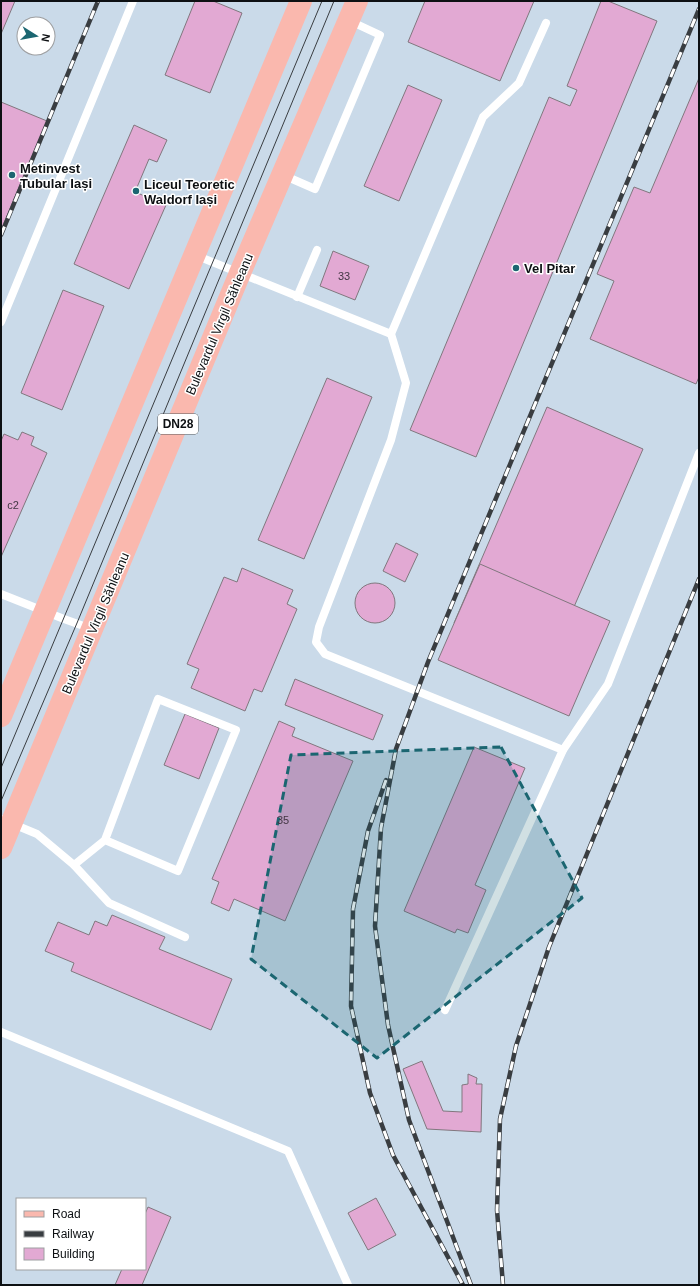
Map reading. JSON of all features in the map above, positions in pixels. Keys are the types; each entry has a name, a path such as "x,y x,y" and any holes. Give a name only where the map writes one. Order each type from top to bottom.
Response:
{"main road":[{"path":"1,716 301,1"},
{"name":"Bulevardul Virgil Săhleanu","path":"1,848 6,821 92,629 240,273 358,1"}],"lane":[{"path":"1,322 133,1"},
{"path":"283,175 315,189 380,34 349,21"},
{"path":"546,23 520,83 483,117 391,334 406,383 391,440 319,628 316,642 325,654 563,750"},
{"path":"297,297 317,250"},
{"path":"194,255 391,334"},
{"path":"445,1010 563,750 608,684 699,453"},
{"path":"1,594 92,629"},
{"path":"74,865 105,840 158,699 236,730 178,871 105,840"},
{"path":"6,821 36,834 74,865 109,903 186,938"},
{"path":"1,1032 288,1151 348,1285"}],"highlighted area":[{"path":"501,747 582,898 377,1058 251,959 291,755"}],"shaded area":[{"path":"1,1 699,1 699,1285 1,1285"}],"building":[{"path":"1,1 15,1 1,34"},
{"path":"195,1 213,1 242,13 210,93 165,75"},
{"path":"425,1 534,1 500,81 408,42"},
{"name":"Vel Pitar","path":"601,1 608,1 657,21 476,457 410,430 549,97 570,106 577,90 567,86"},
{"path":"699,78 699,377 696,384 590,339 614,281 597,274 634,187 650,193"},
{"path":"408,85 442,100 399,201 364,186"},
{"name":"Metinvest Tubular Iași","path":"1,102 47,121 1,230"},
{"path":"134,125 167,140 157,162 149,159 135,192 166,205 129,289 74,264"},
{"path":"333,251 369,266 355,300 320,286"},
{"path":"63,290 104,306 62,410 21,393"},
{"path":"327,378 372,397 304,559 258,540"},
{"path":"547,407 643,449 549,664 454,623"},
{"path":"22,432 34,437 31,445 47,453 1,557 1,441 4,434 18,440"},
{"path":"396,543 418,554 405,582 383,571"},
{"path":"480,564 610,621 569,716 438,660"},
{"path":"242,568 293,590 287,604 297,609 262,692 254,689 245,711 191,688 199,669 187,664 224,577 237,582"},
{"path":"375,583 383,585 389,589 393,595 395,603 393,611 389,617 383,621 375,623 367,621 361,617 357,611 355,603 357,595 361,589 367,585"},
{"path":"295,679 383,715 373,740 285,705"},
{"path":"185,714 219,728 199,779 164,765"},
{"path":"279,721 295,728 292,736 353,761 285,921 234,899 229,911 211,903 219,882 212,879"},
{"path":"474,747 525,768 475,885 486,890 468,933 457,929 455,933 404,911"},
{"path":"112,915 165,937 159,949 232,979 211,1030 71,971 74,963 45,951 58,922 89,935 95,921 107,926"},
{"path":"422,1061 443,1111 462,1112 462,1085 468,1084 468,1074 477,1078 476,1084 482,1084 481,1132 427,1129 403,1069"},
{"path":"376,1198 396,1235 368,1250 348,1213"},
{"path":"148,1207 171,1217 142,1285 115,1285 122,1270 146,1270 146,1212"}],"tram line":[{"path":"1,768 322,1"},
{"path":"1,801 77,623 334,1"}],"railway":[{"path":"1,235 98,1"},
{"path":"471,1285 409,1120 388,1025 375,926 381,828 396,749 428,662 699,9"},
{"path":"503,1285 497,1210 500,1119 516,1046 549,947 699,579"},
{"path":"386,780 368,831 353,909 351,1006 370,1093 393,1155 463,1285"}],"place":[{"name":"Metinvest Tubular Iași","path":"12,175"},
{"name":"Liceul Teoretic Waldorf Iași","path":"136,191"},
{"name":"Vel Pitar","path":"516,268"}]}
